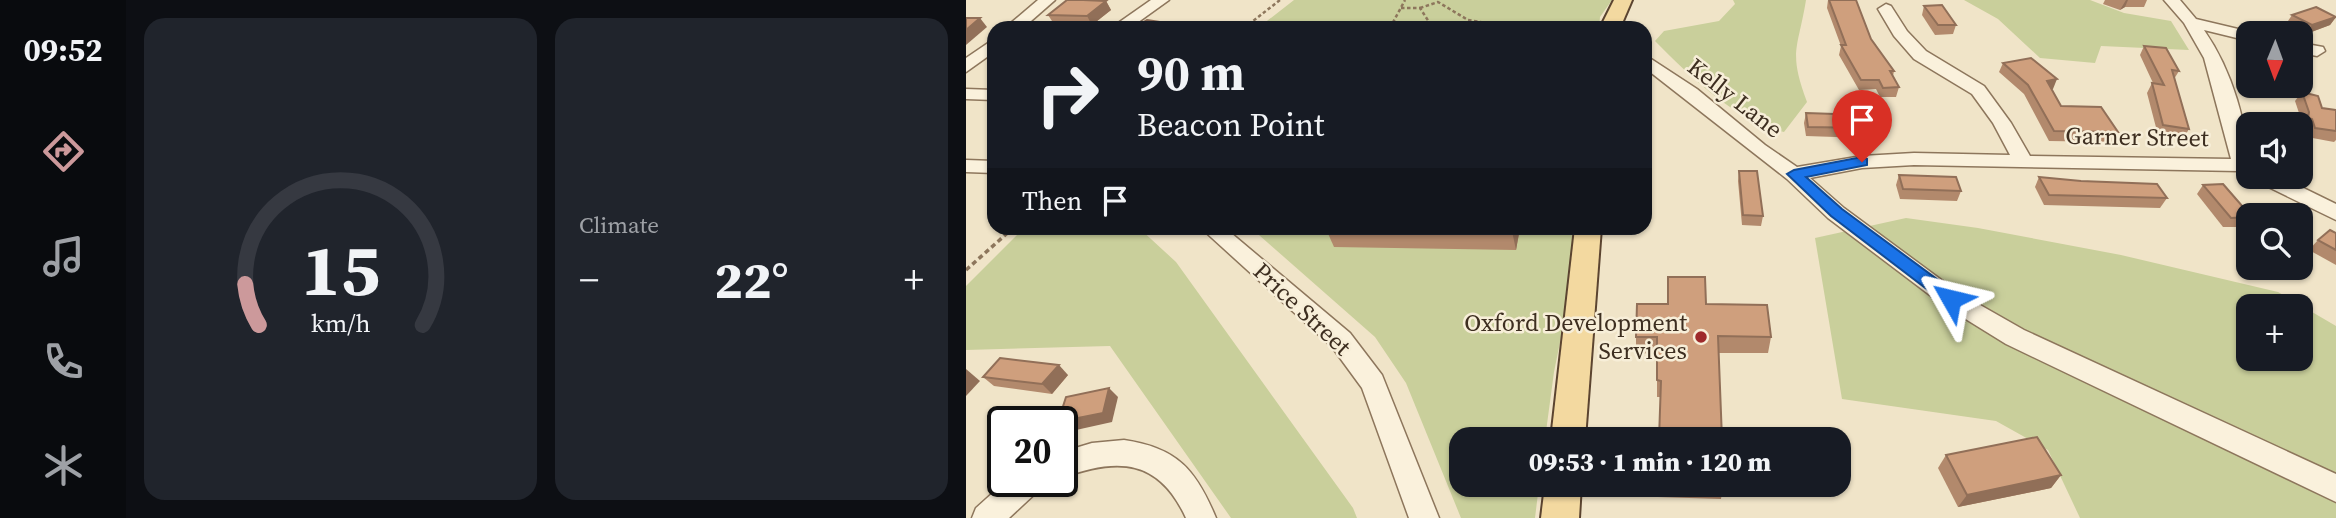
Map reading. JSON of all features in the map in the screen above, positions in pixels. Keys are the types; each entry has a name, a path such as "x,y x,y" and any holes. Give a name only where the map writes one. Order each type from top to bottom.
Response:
{"main road":[{"path":"1613,21 1623,0"},
{"path":"1569,427 1587,235"},
{"path":"1560,518 1562,497"}],"street":[{"path":"1022,21 1047,0"},
{"path":"1130,21 1161,0"},
{"path":"2172,0 2194,23 2224,83 2227,111 2236,138"},
{"path":"1886,9 1900,33 1920,55 1978,90 2002,123 2023,162"},
{"path":"2194,23 2236,33"},
{"path":"966,67 987,50"},
{"name":"Kelly Lane","path":"1652,65 1794,174 1836,213 1951,299 2015,337 2336,488"},
{"path":"966,94 987,95"},
{"name":"Garner Street","path":"1794,174 1848,163 1914,159 2236,167"},
{"path":"966,166 987,167"},
{"path":"2289,189 2336,213"},
{"name":"Price Street","path":"1220,235 1341,340 1373,383 1424,518"},
{"path":"1078,461 1115,452 1151,458 1180,478 1201,518"},
{"path":"987,518 1010,497"}],"path":[{"path":"1253,21 1280,0"},
{"path":"1394,21 1405,0"},
{"path":"1401,8 1420,8 1438,1 1468,20 1474,21"},
{"path":"1420,8 1428,21"},
{"path":"966,270 1005,235"}],"green space":[{"path":"1294,0 1612,0 1600,21 1267,21"},
{"path":"1733,0 1806,0 1796,60 1807,102 1784,132 1731,108 1698,82 1655,41 1664,31 1719,21 1735,4"},
{"path":"1964,0 2090,0 2124,13 2171,21 2189,50 2101,46 2095,63 2040,58 1998,19"},
{"path":"1906,218 1978,228 2121,255 2278,292 2281,294 2236,294 2236,371 2313,371 2313,313 2336,326 2336,518 2080,518 2048,450 1996,421 1842,399 1815,238"},
{"path":"1017,235 1147,235 1176,262 1353,508 1357,518 1231,518 1110,346 966,350 966,286"},
{"path":"1259,235 1582,235 1554,372 1547,427 1449,427 1449,489 1406,383 1375,337"},
{"path":"1452,497 1538,497 1535,518 1461,518"}],"building":[{"path":"1067,0 1106,1 1087,16 1048,15"},
{"path":"1829,0 1856,0 1871,39 1894,71 1890,71 1899,87 1883,88 1879,80 1861,80 1841,45 1846,45"},
{"path":"1942,5 1956,25 1938,25 1924,6"},
{"path":"2316,7 2336,17 2314,24 2314,21 2304,21 2292,15"},
{"path":"966,18 980,18 966,30"},
{"path":"2144,46 2166,48 2179,71 2172,70 2189,129 2163,125 2152,83 2164,85"},
{"path":"2031,58 2057,79 2047,81 2061,106 2101,107 2118,132 2054,131 2028,85 2003,63"},
{"path":"2318,96 2322,108 2336,110 2336,131 2315,128 2313,112 2309,112 2304,98"},
{"path":"1806,113 1864,115 1868,128 1808,127"},
{"path":"1739,171 1757,171 1763,216 1743,215"},
{"path":"1899,175 1956,177 1961,191 1903,189"},
{"path":"2039,177 2157,184 2167,198 2049,195"},
{"path":"2223,184 2240,203 2236,203 2236,218 2231,218 2203,185"},
{"path":"2330,230 2336,233 2336,250 2318,240"},
{"name":"Oxford Development Services","path":"1668,277 1705,277 1706,304 1767,305 1771,337 1718,336 1722,427 1659,427 1661,381 1657,380 1657,337 1636,337 1637,304 1668,304"},
{"path":"1000,358 1059,365 1042,384 983,377"},
{"path":"1109,388 1103,413 1078,418 1078,406 1063,406 1066,397"},
{"path":"2037,437 2061,475 1967,495 1946,455"}],"place":[{"name":"Oxford Development Services","path":"1701,337"}],"route":[{"path":"1862,162 1794,174 1836,213 1951,299"}]}
